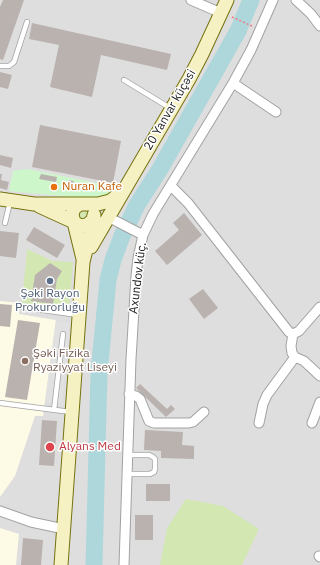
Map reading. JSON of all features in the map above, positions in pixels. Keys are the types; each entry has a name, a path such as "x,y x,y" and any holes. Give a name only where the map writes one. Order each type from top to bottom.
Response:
{"main road":[{"name":"20 Yanvar küçəsi","path":"83,262 111,219 123,192 172,109 202,54 227,15 227,0"},
{"path":"5,200 34,204 98,204 110,201 123,192"},
{"path":"34,204 80,226 91,222 111,219"},
{"path":"61,565 83,262 92,210 85,204"},
{"path":"83,262 72,211 77,206 85,204 111,219"}],"street":[{"path":"191,0 227,15"},
{"name":"Axundov küç.","path":"124,565 127,455 136,276 143,235 153,214 233,83 251,50 273,0"},
{"path":"296,0 311,14 320,26"},
{"path":"233,83 276,112"},
{"path":"171,186 188,202 289,332 293,334"},
{"path":"111,219 143,235"},
{"path":"293,334 299,331 320,308"},
{"path":"293,334 291,346 292,353 295,357 304,361 320,376"},
{"path":"259,422 263,404 267,395 295,357"},
{"path":"130,394 136,396 140,400 149,420 154,423 189,424 204,412"},
{"path":"312,423 320,402"},
{"path":"0,511 31,522 64,530"}],"lane":[{"path":"0,66 9,66 14,62 27,22"},
{"path":"124,80 172,109"},
{"path":"5,200 5,223"},
{"path":"22,307 79,315"},
{"path":"54,410 63,334"},
{"path":"0,402 72,412"},
{"path":"127,455 150,455 155,459 155,469 154,472 150,474 127,474"}],"path":[{"path":"227,15 251,25"}],"shaded area":[{"path":"0,0 320,0 320,565 0,565"},
{"name":"Şəki Fizika Ryaziyyat Liseyi","path":"0,301 20,303 19,314 56,320 43,416 35,416 15,476 0,497"},
{"path":"56,320 70,323 62,404 45,402"},
{"path":"135,407 138,407 144,424 143,451 133,451"},
{"path":"0,528 19,534 16,565 0,565"}],"green space":[{"path":"27,169 117,187 113,193 103,198 90,199 9,191 13,171"},
{"path":"78,210 87,210 89,212 87,219 79,220 77,213"},
{"path":"27,249 53,261 73,262 69,310 22,303"},
{"path":"186,499 223,506 259,529 242,565 160,565 167,528"}],"building":[{"path":"3,0 24,0 3,60 0,59 0,7"},
{"path":"32,23 171,54 167,70 101,55 92,97 50,87 59,45 29,39"},
{"path":"0,72 12,75 8,89 0,87"},
{"path":"40,125 121,141 113,183 32,167"},
{"path":"0,155 13,158 11,168 0,165"},
{"path":"0,174 2,174 1,180 9,182 7,190 0,188"},
{"path":"41,174 57,177 56,182 39,179"},
{"path":"68,180 74,181 72,186 67,185"},
{"path":"184,213 202,235 167,265 155,251 179,230 173,223"},
{"path":"34,227 65,245 57,258 26,240"},
{"path":"0,231 19,233 16,258 0,256"},
{"path":"50,263 62,271 57,279 53,304 31,301 35,275"},
{"path":"203,289 218,308 204,319 189,299"},
{"path":"0,304 12,305 10,327 0,326"},
{"path":"18,320 40,323 27,400 5,397"},
{"path":"140,384 167,409 171,405 175,409 166,417 136,388"},
{"path":"42,420 57,421 54,466 39,465"},
{"path":"145,430 183,432 182,445 194,446 194,459 161,458 161,451 144,450"},
{"path":"146,484 170,484 170,501 146,501"},
{"path":"135,515 153,515 153,540 135,540"},
{"path":"23,538 43,540 41,565 21,565"}],"waterway":[{"path":"94,565 99,373 108,280 113,260 122,236 137,205 160,169 238,31 251,0"}],"place":[{"name":"Nuran Kafe","path":"54,187"},
{"name":"Şəki Rayon Prokurorluğu","path":"50,281"},
{"name":"Şəki Fizika Ryaziyyat Liseyi","path":"25,361"},
{"name":"Alyans Med","path":"50,447"}]}
